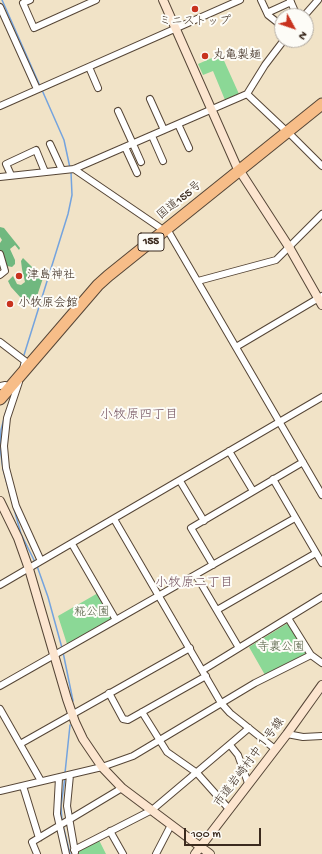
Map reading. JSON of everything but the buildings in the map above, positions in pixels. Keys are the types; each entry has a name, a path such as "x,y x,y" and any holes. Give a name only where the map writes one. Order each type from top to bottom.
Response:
{"highway":[{"name":"国道155号","path":"285,130 322,97"},
{"name":"国道155号","path":"2,387 93,281 163,228 285,130 322,104"},
{"name":"国道155号","path":"0,400 98,285 163,228"}],"street":[{"path":"30,0 23,3 34,28 93,1"},
{"path":"163,0 238,167 321,300 236,347"},
{"path":"0,106 240,0"},
{"path":"261,0 267,12 274,19"},
{"path":"311,8 318,0"},
{"path":"267,12 290,1"},
{"path":"1,10 40,88"},
{"path":"0,177 69,170 152,136 247,94 265,65 278,48"},
{"path":"89,67 99,84"},
{"path":"247,94 322,166"},
{"path":"150,99 164,130"},
{"path":"118,111 142,162"},
{"path":"178,124 187,138 189,148"},
{"path":"152,136 163,161"},
{"path":"50,144 69,170 163,228 198,281 322,495"},
{"path":"125,147 137,173"},
{"path":"11,176 6,164 36,150 45,172"},
{"path":"198,281 276,260 322,214"},
{"path":"0,254 5,270 0,275"},
{"path":"0,342 25,361 7,418 5,459 8,478 16,506 40,562"},
{"path":"0,586 322,397"},
{"path":"229,451 253,491"},
{"path":"212,565 191,528 303,462"},
{"path":"274,479 322,563"},
{"path":"180,481 204,521"},
{"path":"0,501 31,568 57,653 72,714 83,739 102,767 122,788 210,854"},
{"path":"0,686 296,518"},
{"path":"114,519 221,703 230,713 276,749"},
{"path":"72,544 116,620"},
{"path":"217,610 316,553"},
{"path":"196,575 239,648"},
{"path":"109,693 123,719 128,720 204,673 239,648 322,597"},
{"path":"288,618 311,656 322,663"},
{"path":"20,744 190,648"},
{"path":"0,791 102,767 133,756 255,683 311,656"},
{"name":"市道岩崎村中１号線","path":"195,854 248,783 276,749 322,685"},
{"path":"0,709 41,781"},
{"path":"142,712 167,752 196,773 229,809"},
{"path":"64,776 67,800 67,821 75,852 110,831 152,810 249,728"},
{"path":"287,734 303,737 322,736"},
{"path":"230,745 238,755 248,783"},
{"path":"64,776 57,814 66,854"},
{"path":"22,786 39,838"},
{"path":"37,854 32,842 122,788"},
{"path":"156,854 171,826"},
{"path":"110,831 123,854"}],"green space":[{"path":"221,54 239,94 225,100 213,71 203,75 198,64"},
{"path":"0,227 4,228 20,248 19,250 15,245 10,249 15,260 15,264 12,267 7,266 0,250 0,243 2,240 0,237"},
{"path":"23,258 43,278 35,302 31,306 21,298 11,287 8,281 13,276 17,284 21,285 25,282 21,261"},
{"name":"糀公園","path":"98,593 112,619 67,644 58,616"},
{"name":"寺裏公園","path":"288,623 308,655 265,675 249,647"},
{"path":"99,840 106,854 77,854 76,851"}],"waterway":[{"path":"2,0 40,86"},
{"path":"42,90 64,140 70,168"},
{"path":"24,355 68,214 72,195 71,172"},
{"path":"6,411 1,430 0,448 3,469 21,534 35,562"},
{"path":"37,566 48,597 62,648"},
{"path":"63,652 73,701"},
{"path":"65,773 70,725"},
{"path":"62,821 61,806 65,777"},
{"path":"63,825 70,854"}],"place":[{"name":"ミニストップ","path":"195,9"},
{"name":"丸亀製麺","path":"205,56"},
{"name":"津島神社","path":"19,276"},
{"name":"小牧原会館","path":"10,304"}],"district":[{"name":"小牧原四丁目","path":"139,416"},
{"name":"小牧原二丁目","path":"194,584"}]}
